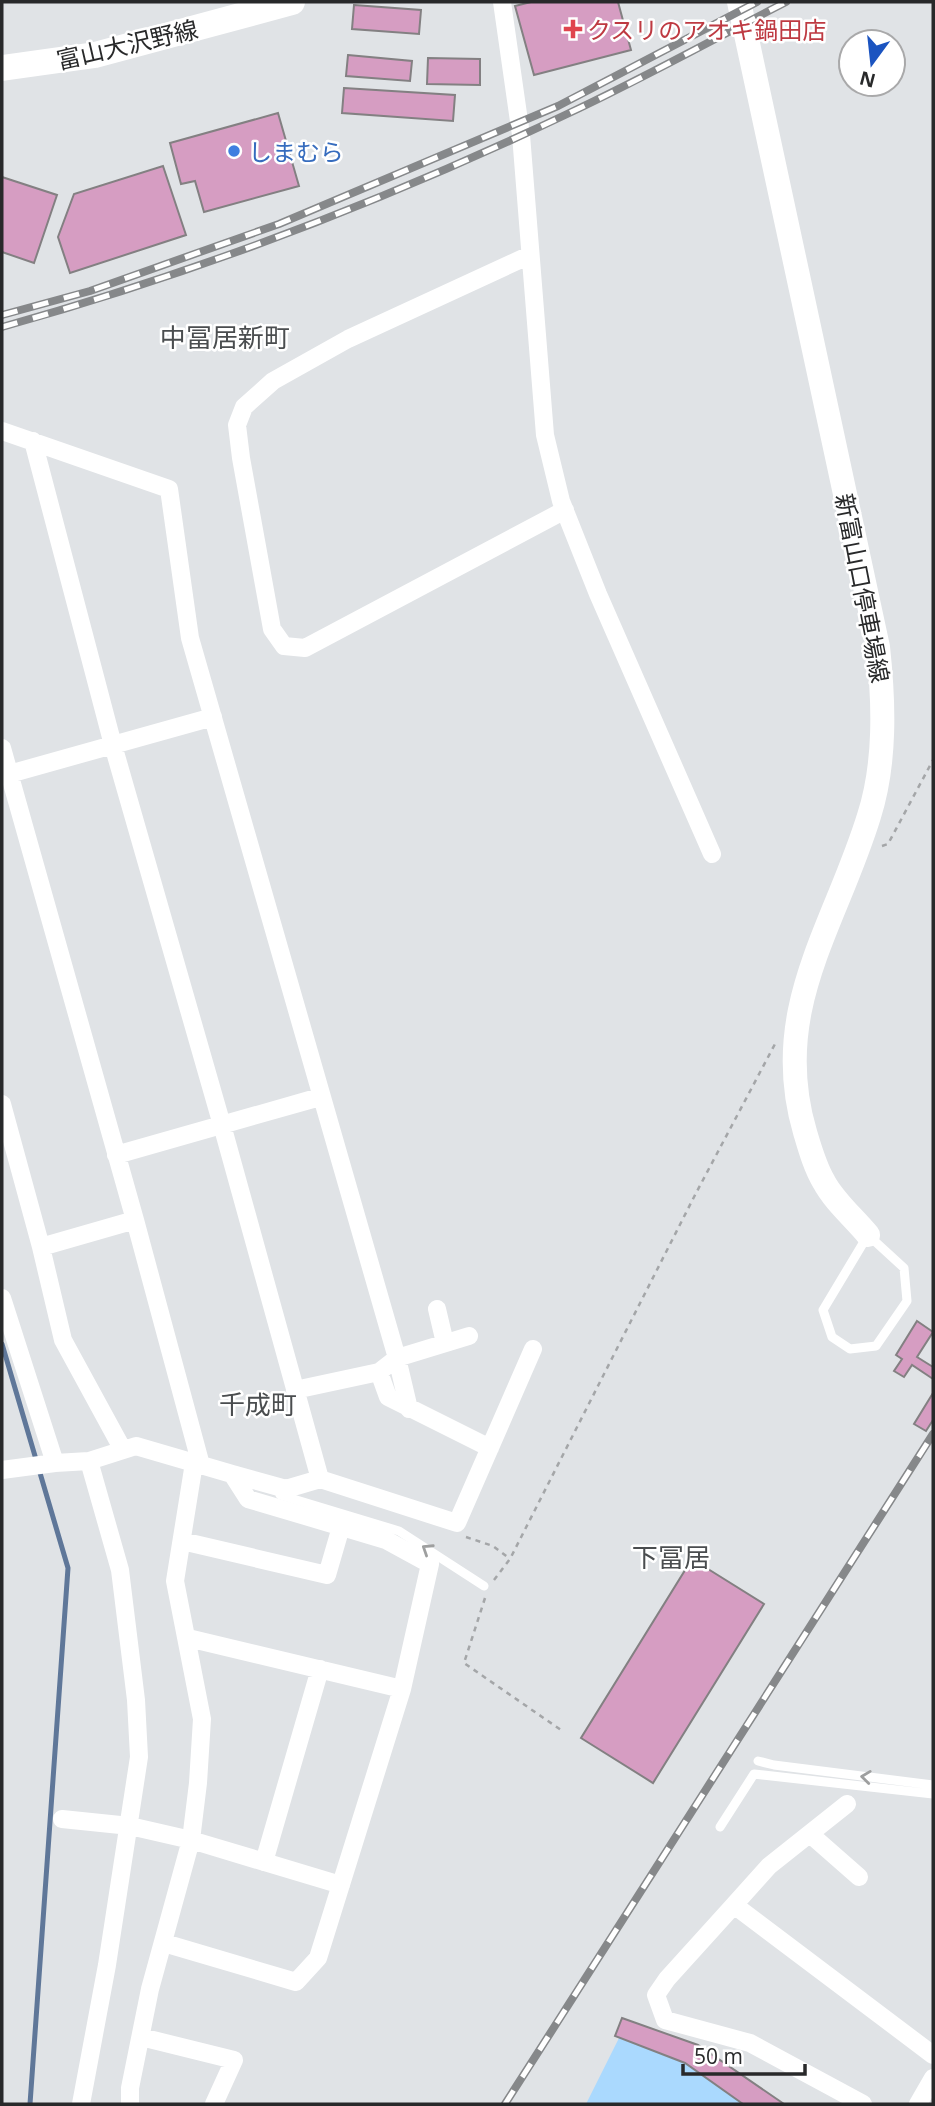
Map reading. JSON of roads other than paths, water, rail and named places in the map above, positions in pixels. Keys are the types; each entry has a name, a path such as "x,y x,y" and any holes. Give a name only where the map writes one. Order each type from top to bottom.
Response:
{"main road":[{"name":"富山大沢野線","path":"2,68 95,55 292,2"},
{"name":"新富山口停車場線","path":"739,2 878,647 883,698 880,755 870,814 835,911 808,972 796,1026 793,1064 798,1108 809,1147 824,1183 868,1235"}],"street":[{"path":"502,2 521,135 545,435 565,510 598,594 712,854"},
{"path":"530,256 348,339 273,381 244,407 237,425 241,458 272,629 284,646 305,648 565,510"},
{"path":"2,431 169,489 190,638 397,1358 409,1409"},
{"path":"33,440 113,745 320,1479"},
{"path":"5,775 214,717"},
{"path":"2,748 5,775 135,1220 197,1464 175,1581 202,1719 191,1840 150,1989 130,2088 130,2104"},
{"path":"116,1155 320,1097"},
{"path":"2,1104 63,1340 123,1450"},
{"path":"41,1247 135,1220"},
{"path":"2,1298 55,1463"},
{"path":"437,1309 445,1343"},
{"path":"295,1390 379,1372 397,1358 469,1336"},
{"path":"2,1470 89,1461 136,1446 235,1478 286,1489 320,1479 457,1523 533,1349"},
{"path":"379,1372 388,1397 490,1448"},
{"path":"81,2104 107,1965 139,1757 136,1700 120,1570 89,1461"},
{"path":"164,1943 296,1982 318,1958 402,1689 430,1564 386,1540 248,1499 235,1478"},
{"path":"181,1541 327,1575 341,1527"},
{"path":"188,1638 402,1689"},
{"path":"264,1862 320,1669"},
{"path":"847,1804 769,1866 667,1979 656,1995 665,2020 750,2043 863,2104"},
{"path":"62,1819 130,1826 191,1840 341,1885"},
{"path":"810,1834 859,1877"},
{"path":"734,1905 933,2054"},
{"path":"141,2037 234,2060 214,2104"},
{"path":"918,2104 933,2078"}],"lane":[{"path":"868,1235 904,1268 907,1301 876,1346 850,1349 832,1337 823,1310 868,1235"},
{"path":"235,1478 399,1531 484,1586"},
{"path":"758,1761 933,1785"},
{"path":"720,1827 754,1774 933,1794"}],"waterway":[{"path":"2,1344 68,1568 30,2104"}],"railway":[{"path":"2,315 90,291 279,224 558,106 757,2"},
{"path":"2,327 217,259 428,177 593,102 786,2"},
{"path":"505,2104 933,1434"}],"place":[{"name":"クスリのアオキ鍋田店","path":"573,29"},
{"name":"しまむら","path":"234,151"}],"district":[{"name":"中冨居新町","path":"225,337"},
{"name":"千成町","path":"258,1404"},
{"name":"下冨居","path":"671,1557"}]}
